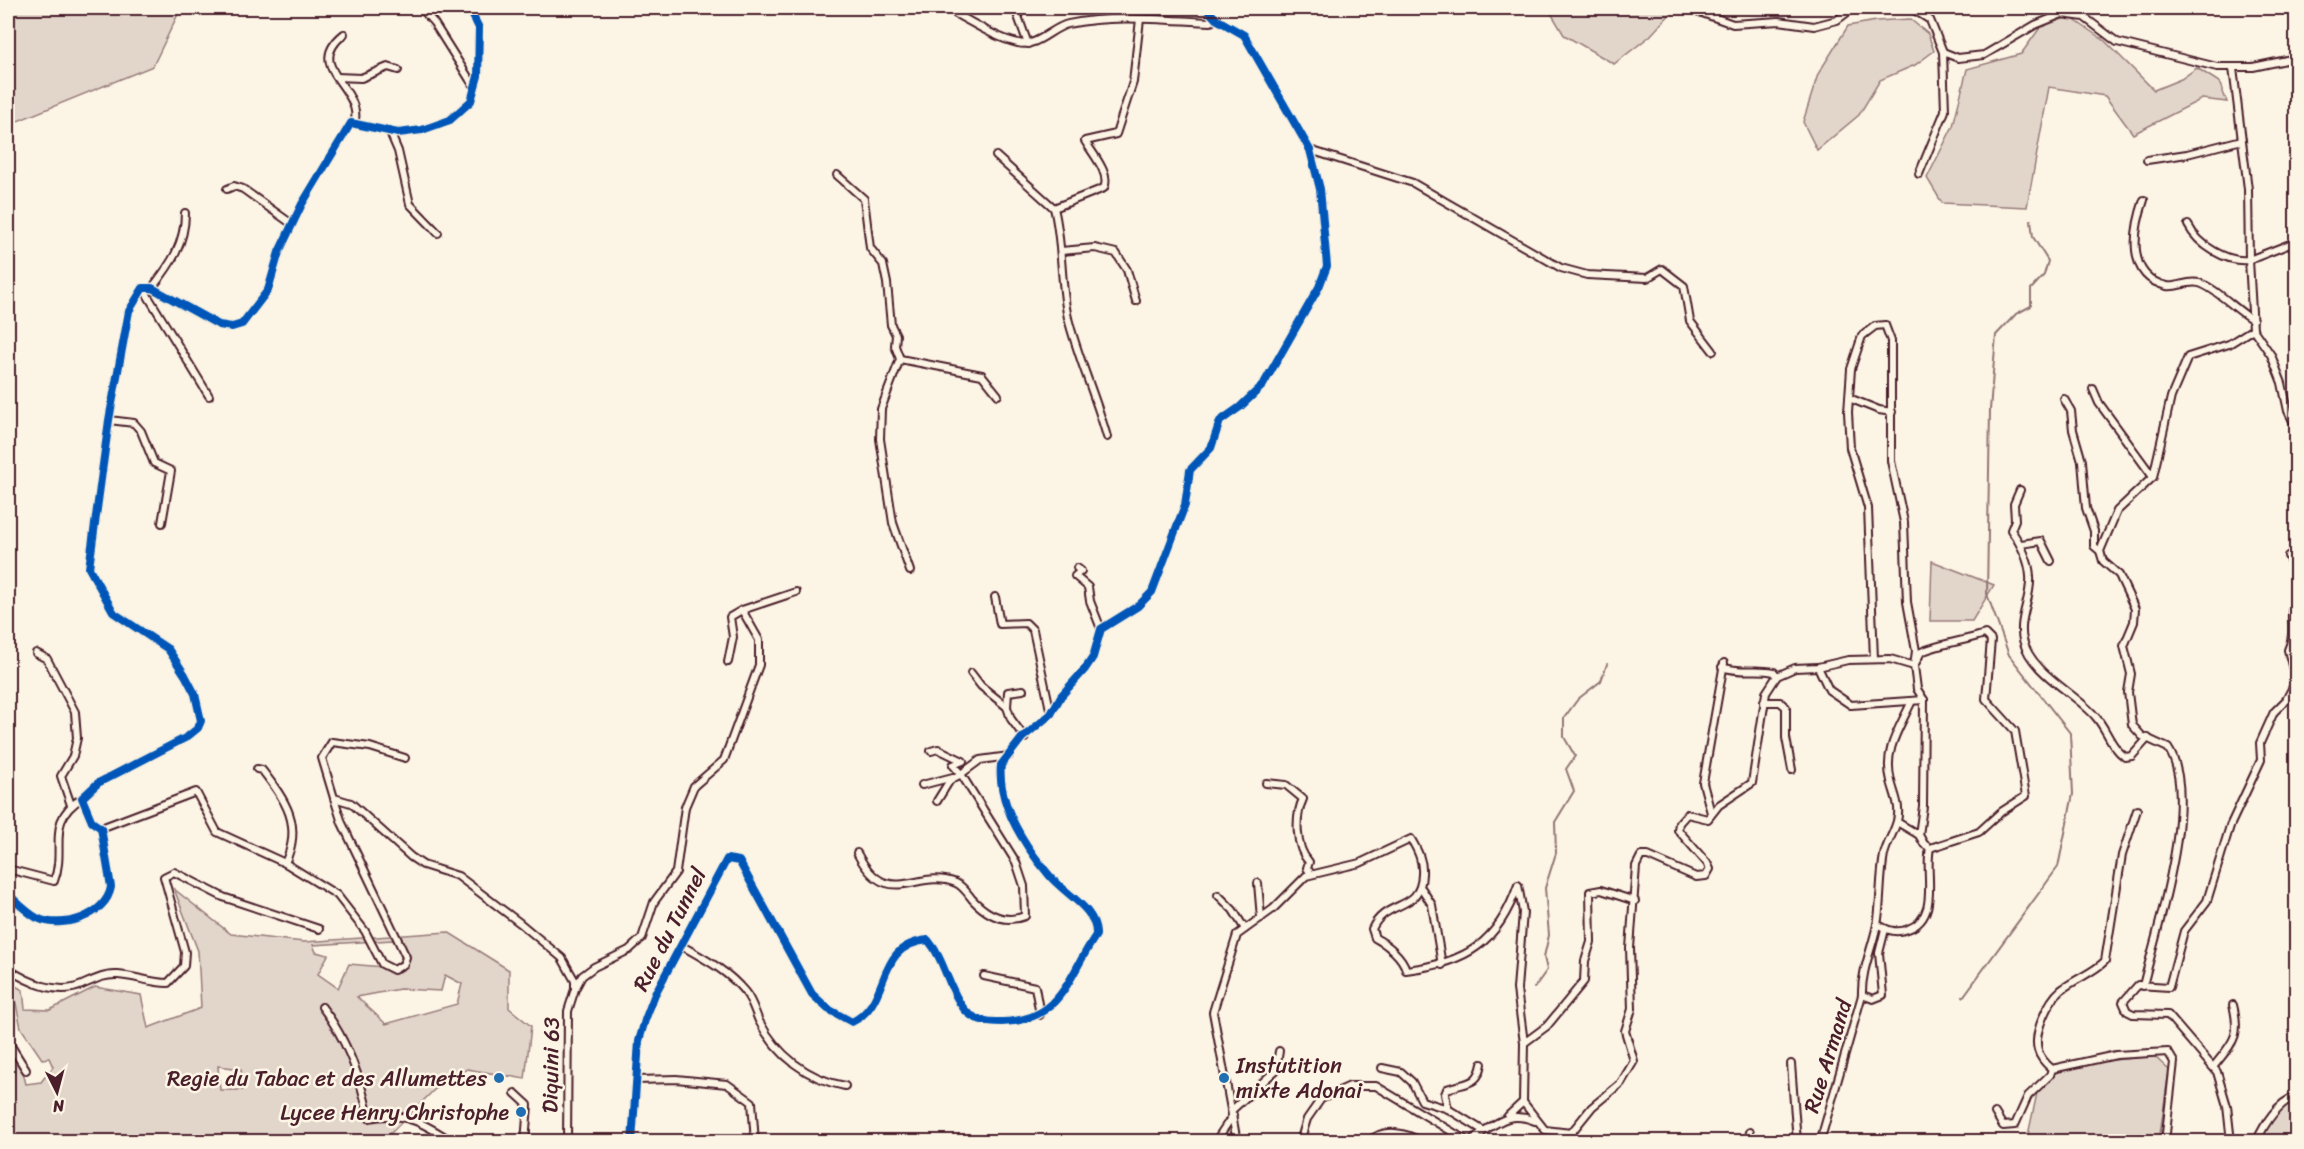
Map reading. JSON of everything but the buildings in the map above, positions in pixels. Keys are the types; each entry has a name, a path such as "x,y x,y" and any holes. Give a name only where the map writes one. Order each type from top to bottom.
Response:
{"street":[{"path":"421,8 434,23 475,88"},
{"path":"355,121 398,133 422,130 450,120 471,101 478,76 479,28 469,8"},
{"path":"1015,8 1028,44"},
{"path":"1101,629 1138,606 1152,592 1185,505 1190,470 1211,448 1220,421 1263,385 1319,287 1327,266 1320,189 1310,150 1244,35 1216,19 1206,8"},
{"path":"1688,8 1733,24 1779,21 1814,26 1837,20 1852,8"},
{"path":"1911,8 1930,20 1943,51 1945,111 1919,174"},
{"path":"956,14 990,32 1018,43 1028,44 1070,23 1140,19 1211,22 1216,19"},
{"path":"1943,51 1958,58 1984,56 2035,25 2062,14 2084,17 2116,42 2139,50 2194,60 2217,67 2253,67 2296,58"},
{"path":"1054,208 1104,188 1106,184 1106,176 1085,141 1116,134 1133,82 1140,19"},
{"path":"344,34 329,49 330,66 356,107 355,121"},
{"path":"337,77 361,78 388,67 398,70"},
{"path":"2234,68 2248,189 2253,328 2271,355 2288,411 2296,425"},
{"path":"143,288 152,288 219,325 232,327 242,324 268,290 279,252 292,224 348,126 355,121"},
{"path":"389,130 398,152 410,204 438,233"},
{"path":"2147,160 2187,154 2242,140"},
{"path":"1310,150 1413,183 1561,267 1587,275 1647,278 1662,269 1684,286 1690,321 1713,351"},
{"path":"996,156 1054,208 1068,319 1107,437"},
{"path":"837,175 864,199 870,248 884,264 891,326 896,335 895,346 900,359 881,409 880,439 892,523 910,570"},
{"path":"227,189 234,186 243,189 292,224"},
{"path":"2144,200 2137,222 2134,243 2140,267 2148,276 2166,286 2192,282 2204,285 2253,320"},
{"path":"152,288 174,259 183,236 185,213"},
{"path":"2188,225 2198,239 2220,255 2233,261 2249,260 2290,244 2296,247"},
{"path":"1061,251 1095,248 1116,253 1127,270 1136,301"},
{"path":"143,288 209,396"},
{"path":"8,869 54,880 61,818 71,805 98,783 187,737 201,721 195,694 168,649 114,613 91,576 89,561 109,420 129,311 143,288"},
{"path":"1874,659 1868,508 1850,448 1849,398 1851,369 1862,336 1875,326 1885,325 1891,341 1892,412 1889,428 1891,461 1904,522 1907,602 1916,651 1914,666 1917,689 1924,700 1923,806 1919,835"},
{"path":"2100,551 2117,511 2153,477 2170,397 2188,357 2229,344 2253,328"},
{"path":"900,359 982,375 998,395"},
{"path":"2093,389 2099,403 2153,477"},
{"path":"1849,398 1878,410 1892,412"},
{"path":"2064,399 2072,411 2073,430 2082,461 2086,508 2094,531 2094,546 2100,551 2103,561 2119,575 2135,609 2134,622 2124,646 2131,674 2128,692 2132,725 2137,732 2159,742 2172,754 2177,772 2180,827 2143,986"},
{"path":"109,420 134,423 141,431 154,463 171,471 162,523"},
{"path":"2020,490 2014,504 2015,520 2011,530 2021,544 2030,578 2023,618 2024,640 2036,664 2097,717 2110,743 2125,757 2132,756 2148,738"},
{"path":"2021,544 2041,541 2051,561"},
{"path":"2288,556 2290,560 2296,561"},
{"path":"984,976 1035,987 1040,1015 1052,1007 1096,935 1096,925 1091,914 1049,875 1011,816 1004,800 1000,775 1001,765 1051,714 1061,696 1093,657 1101,629 1090,601 1088,587 1075,576 1081,572 1077,568"},
{"path":"728,662 733,637 729,620 742,610 796,592"},
{"path":"995,597 1000,624 1026,623 1033,630 1051,714"},
{"path":"2231,1142 2223,1087 2214,1066 2168,1015 2133,1014 2127,1011 2123,1002 2138,985 2166,988 2171,984 2184,931 2207,901 2230,826 2262,760 2260,743 2274,712 2286,700 2296,681 2288,650 2293,639 2291,608 2296,597"},
{"name":"Diquini 63","path":"567,1142 568,1011 575,989 582,976 594,967 629,950 642,938 654,902 676,872 685,807 694,786 724,760 759,665 759,640 742,610"},
{"path":"1914,666 1921,652 1940,644 1959,642 1985,634 1991,640 1986,699 2015,731 2026,796 2001,812 1979,832 1930,848"},
{"path":"36,653 47,659 75,712 77,738 74,756 62,776 71,805"},
{"path":"1422,889 1413,898 1383,915 1372,929 1375,938 1404,963 1406,970 1442,965 1481,946 1500,924 1518,885 1523,912 1517,989 1524,1043 1523,1102 1545,1130 1571,1133 1592,1107 1621,1083 1634,1061 1625,1031 1632,1009 1630,948 1636,866 1641,856 1648,856 1696,877 1706,876 1710,869 1707,863 1678,830 1679,823 1687,814 1705,820 1752,783 1764,702 1770,685 1777,676 1795,668 1818,667 1848,660 1890,658 1914,666"},
{"path":"1711,813 1703,783 1717,713 1723,665 1738,672 1763,670 1774,672 1777,676"},
{"path":"1818,667 1829,690 1851,705 1911,703 1924,700"},
{"path":"971,673 981,686 1007,707"},
{"path":"1023,690 1008,692 1007,707 1011,719 1025,738"},
{"path":"1764,702 1780,702 1786,707 1786,738 1792,770"},
{"path":"1862,995 1863,978 1877,924 1884,856 1897,822 1897,795 1888,764 1893,736 1911,703"},
{"path":"100,828 194,791 217,832 285,863 342,901 365,931 382,964 394,970 404,964 406,957 342,823 322,758 332,742 370,747 405,758"},
{"path":"931,751 938,749 963,761 973,763"},
{"path":"922,784 954,778 980,759 1009,756"},
{"path":"857,853 865,869 881,881 899,887 944,880 959,884 975,901 996,916 1012,921 1025,916 1024,885 1016,862 961,774 953,765 963,761"},
{"path":"257,769 262,770 276,789 292,820 294,839 285,863"},
{"path":"937,801 954,778"},
{"path":"1266,783 1286,785 1303,799 1296,814 1300,827 1300,845 1309,862 1307,868 1311,874"},
{"path":"8,894 36,918 49,922 74,920 101,907 109,896 111,887 100,828 92,822 82,798"},
{"path":"334,798 351,803 411,858 423,865 458,876 520,923 561,958 575,981 575,989"},
{"path":"2052,1069 2038,1052 2037,1041 2043,1021 2051,1003 2060,991 2105,961 2120,864 2137,810"},
{"path":"1897,822 1919,835 1924,844 1930,848"},
{"path":"1237,1142 1213,1012 1237,935 1274,909 1311,874 1360,863 1411,839 1423,865 1422,889 1432,905 1442,965"},
{"path":"1877,924 1891,932 1910,929 1926,912 1930,893 1930,848"},
{"name":"Rue du Tunnel","path":"632,1142 639,1041 645,1020 655,994 727,859 739,861 804,982 812,994 838,1016 852,1022 864,1016 872,1007 891,960 913,941 928,940 959,1001 973,1017 984,1021 1014,1022 1040,1015"},
{"path":"8,969 27,981 63,989 81,986 95,977 117,975 154,983 168,983 184,966 185,952 164,877 174,872 223,897 319,929"},
{"path":"1258,883 1262,918"},
{"path":"1524,1043 1547,1026 1584,981 1585,961 1591,942 1590,892 1600,890 1635,901"},
{"path":"1218,895 1233,910 1245,929"},
{"name":"Rue Armand","path":"1820,1142 1862,995 1873,999 1882,995 1879,953 1885,929"},
{"path":"682,946 727,972 747,994 760,1022 783,1056 816,1076 845,1086"},
{"path":"2214,1066 2237,1035 2233,1005"},
{"path":"322,1007 338,1030 364,1091 369,1118 391,1114 421,1121 453,1142"},
{"path":"8,1041 26,1070"},
{"path":"1215,1142 1232,1113 1276,1070 1279,1051"},
{"path":"2052,1069 2116,1055 2168,1052 2174,1062 2165,1142"},
{"path":"1448,1109 1445,1094 1447,1089 1473,1083 1480,1077 1482,1064"},
{"path":"1791,1064 1797,1142"},
{"path":"1382,1068 1401,1072 1412,1082 1422,1101 1448,1109 1484,1131"},
{"path":"1995,1113 2003,1126 2015,1125 2028,1096 2050,1075 2052,1069"},
{"path":"636,1080 676,1079 727,1083 752,1102 756,1142"},
{"path":"1300,1142 1307,1119 1321,1099 1350,1086 1376,1086 1469,1142 1523,1102"},
{"path":"515,1093 528,1105 525,1142"},
{"path":"2256,1142 2273,1113 2296,1096"},
{"path":"1507,1116 1523,1116 1539,1124"},
{"path":"1748,1142 1750,1132"},
{"path":"1369,1142 1382,1134 1399,1133 1422,1142"}],"shaded area":[{"path":"8,8 181,8 153,66 8,125"},
{"path":"1548,8 1671,8 1673,11 1650,36 1614,64 1564,35"},
{"path":"2070,17 2105,41 2154,90 2181,79 2197,68 2219,82 2227,102 2202,99 2133,134 2105,96 2049,87 2027,207 1942,203 1927,178 1953,126 1967,69 2021,54 2042,25"},
{"path":"1910,19 1928,34 1934,51 1915,65 1880,80 1859,115 1817,150 1803,122 1818,74 1848,26 1876,21"},
{"path":"1932,561 1994,585 1972,621 1930,621"},
{"path":"174,889 231,934 304,942 448,932 509,970 509,1008 531,1026 525,1079 467,1069 435,1089 390,1134 387,1142 8,1141 8,1051 22,1068 26,1084 41,1082 53,1067 49,1058 42,1059 21,1028 15,999 8,997 8,982 23,990 25,1009 50,1010 95,987 141,995 148,1028 201,1008 198,951","holes":["393,940 403,954 395,968 349,964 338,988 318,974 328,955 316,952 313,945","445,975 462,984 457,1004 386,1024 357,997 400,989 441,991","218,1066 241,1069 243,1090 220,1090"]},
{"path":"2154,1056 2169,1070 2159,1141 2033,1142 2028,1135 2037,1093 2063,1065"},
{"path":"2293,1092 2296,1092 2296,1141 2260,1142 2265,1128"}],"waterway":[{"path":"1963,997 2058,867 2073,794 2070,733 2009,655 1987,594 1990,410 1996,335 2016,314 2031,306 2031,289 2044,275 2048,261 2033,237 2031,220"},
{"path":"1534,988 1547,970 1544,957 1549,935 1545,888 1556,853 1555,822 1574,791 1566,769 1575,756 1564,737 1564,718 1578,699 1601,681 1607,664"}],"cycle path":[{"path":"8,894 33,916 47,921 70,921 82,918 101,906 111,887 101,828 92,822 82,798 98,783 187,737 198,728 201,721 195,694 168,649 114,613 89,568 109,420 129,311 143,288 152,288 219,325 232,327 242,324 268,290 279,252 302,204 351,123 398,133 422,130 450,120 471,101 478,76 479,28 469,8"},
{"path":"632,1142 639,1041 645,1020 655,994 727,859 739,861 812,994 828,1009 852,1022 865,1013 899,952 911,944 928,940 939,956 954,993 968,1013 986,1021 1022,1020 1038,1014 1061,994 1096,935 1095,925 1086,909 1049,875 1014,824 1003,795 1001,765 1022,738 1051,714 1061,696 1085,669 1093,657 1101,629 1138,606 1152,592 1185,505 1190,470 1211,448 1220,421 1240,407 1263,385 1319,287 1327,266 1320,189 1310,150 1244,35 1216,19 1206,8"}],"place":[{"name":"Regie du Tabac et des Allumettes","path":"499,1078"},
{"name":"Instutition mixte Adonai","path":"1224,1078"},
{"name":"Lycee Henry Christophe","path":"521,1112"}]}
